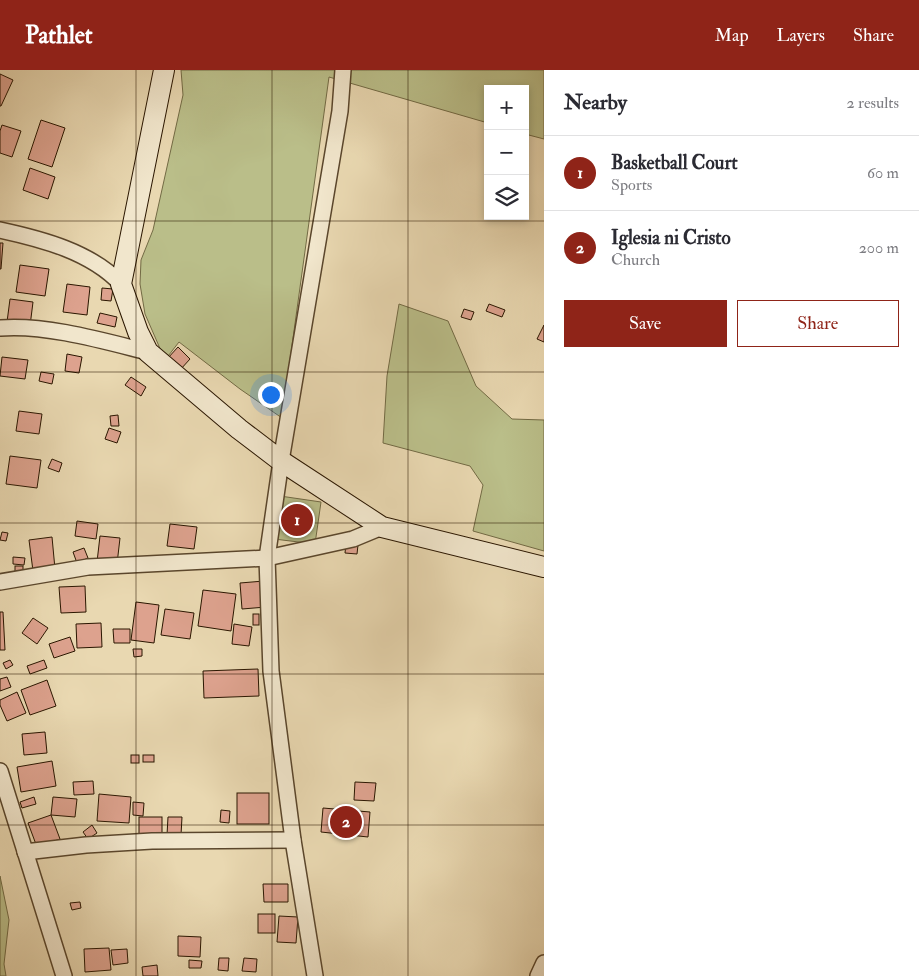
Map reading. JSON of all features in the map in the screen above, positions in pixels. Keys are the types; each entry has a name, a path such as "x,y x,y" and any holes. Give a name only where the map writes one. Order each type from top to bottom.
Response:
{"street":[{"path":"121,284 164,70"},
{"path":"316,976 293,840 271,671 268,558 281,461 340,111 342,70"},
{"path":"0,230 58,246 97,264 112,274 121,284 138,332 148,352 239,429 281,461 382,527 544,567"},
{"path":"0,328 61,332 148,352"},
{"path":"0,582 88,567 268,558 353,539 382,527"},
{"path":"0,772 64,976"},
{"path":"25,852 152,841 293,840"},
{"path":"538,976 544,963"}],"green space":[{"path":"181,70 544,70 544,139 529,135 529,85 484,85 484,122 329,77 282,418 240,389 179,342 165,360 145,314 140,284 141,260 153,230 183,95"},
{"path":"399,304 448,321 476,386 512,419 544,420 544,551 473,531 483,485 470,466 383,443 387,376"},
{"path":"280,496 321,502 315,544 274,539"},
{"path":"0,876 9,920 4,964 6,976 0,976"}],"building":[{"path":"0,74 13,80 1,106 0,106"},
{"path":"41,120 65,128 52,167 28,159"},
{"path":"2,125 21,131 12,157 0,153 0,131"},
{"path":"30,168 55,177 48,199 23,190"},
{"path":"0,243 3,243 1,269 0,269"},
{"path":"20,265 49,269 45,296 16,292"},
{"path":"67,284 90,287 87,315 63,312"},
{"path":"102,288 113,289 111,301 101,300"},
{"path":"10,299 33,302 30,326 7,322"},
{"path":"489,304 505,310 502,317 486,311"},
{"path":"464,309 474,312 471,320 461,317"},
{"path":"100,313 117,317 115,327 97,323"},
{"path":"544,325 544,342 537,339"},
{"path":"178,347 190,359 180,370 167,359"},
{"path":"67,354 82,357 79,373 65,371"},
{"path":"2,357 28,360 25,379 0,376"},
{"path":"41,372 54,374 52,384 39,381"},
{"path":"131,377 146,387 141,396 125,385"},
{"path":"19,411 42,414 39,434 16,431"},
{"path":"118,415 119,426 111,426 110,416"},
{"path":"109,428 121,432 117,443 105,439"},
{"path":"10,456 41,460 37,488 6,484"},
{"path":"52,459 62,463 59,472 48,468"},
{"path":"77,521 98,524 96,539 75,536"},
{"path":"170,524 197,527 194,549 167,546"},
{"path":"2,532 8,533 6,541 0,540"},
{"path":"100,536 120,538 117,564 97,562"},
{"path":"52,537 55,569 33,571 29,540"},
{"path":"346,543 358,545 357,554 345,553"},
{"path":"84,548 88,558 77,563 73,552"},
{"path":"13,557 25,558 24,565 13,564"},
{"path":"15,566 23,566 23,575 15,575"},
{"path":"264,581 266,607 242,609 240,583"},
{"path":"85,586 86,612 61,613 59,587"},
{"path":"203,590 236,594 231,631 198,626"},
{"path":"136,602 159,605 154,643 131,640"},
{"path":"165,609 194,613 190,639 161,635"},
{"path":"0,612 3,612 5,650 0,650"},
{"path":"253,614 259,614 259,625 253,625"},
{"path":"33,618 48,628 37,644 22,633"},
{"path":"101,623 102,647 77,648 76,624"},
{"path":"234,624 252,627 249,646 232,644"},
{"path":"113,629 130,629 130,643 114,643"},
{"path":"70,637 75,651 54,658 49,644"},
{"path":"133,649 142,649 142,656 134,657"},
{"path":"10,660 13,665 6,669 3,663"},
{"path":"44,660 47,668 30,674 27,666"},
{"path":"258,669 259,696 204,698 203,671"},
{"path":"7,677 11,687 0,691 0,679"},
{"path":"47,680 56,706 30,715 21,690"},
{"path":"17,692 26,713 7,721 0,705 0,700"},
{"path":"45,732 47,753 24,755 22,734"},
{"path":"131,755 139,755 139,763 131,763"},
{"path":"143,755 154,755 154,762 143,762"},
{"path":"52,761 56,786 21,792 17,767"},
{"path":"93,781 94,794 74,795 73,782"},
{"path":"355,782 376,783 374,801 354,800"},
{"path":"237,793 269,793 269,824 237,824"},
{"path":"99,794 131,797 129,823 97,821"},
{"path":"34,797 36,804 22,808 20,802"},
{"path":"53,797 77,799 75,817 51,815"},
{"path":"133,802 144,803 143,816 133,815"},
{"path":"323,808 370,812 368,837 321,832"},
{"path":"221,810 230,811 229,823 220,822"},
{"path":"51,815 60,839 37,847 28,823"},
{"path":"139,817 162,817 162,839 139,839"},
{"path":"168,817 182,817 181,835 167,835"},
{"path":"92,825 97,833 88,839 83,832"},
{"path":"263,884 288,884 288,902 264,902"},
{"path":"80,902 81,908 72,910 70,903"},
{"path":"258,914 275,914 275,933 258,933"},
{"path":"279,916 298,917 296,943 277,942"},
{"path":"178,936 201,937 200,957 178,956"},
{"path":"109,948 111,970 85,972 84,949"},
{"path":"127,949 128,963 113,965 111,950"},
{"path":"219,958 229,958 228,971 218,970"},
{"path":"244,958 257,959 256,972 242,971"},
{"path":"189,960 202,961 201,968 189,968"},
{"path":"157,965 158,976 143,976 142,967"}],"place":[{"name":"Basketball Court","path":"297,520"},
{"name":"Iglesia ni Cristo","path":"346,822"}]}
